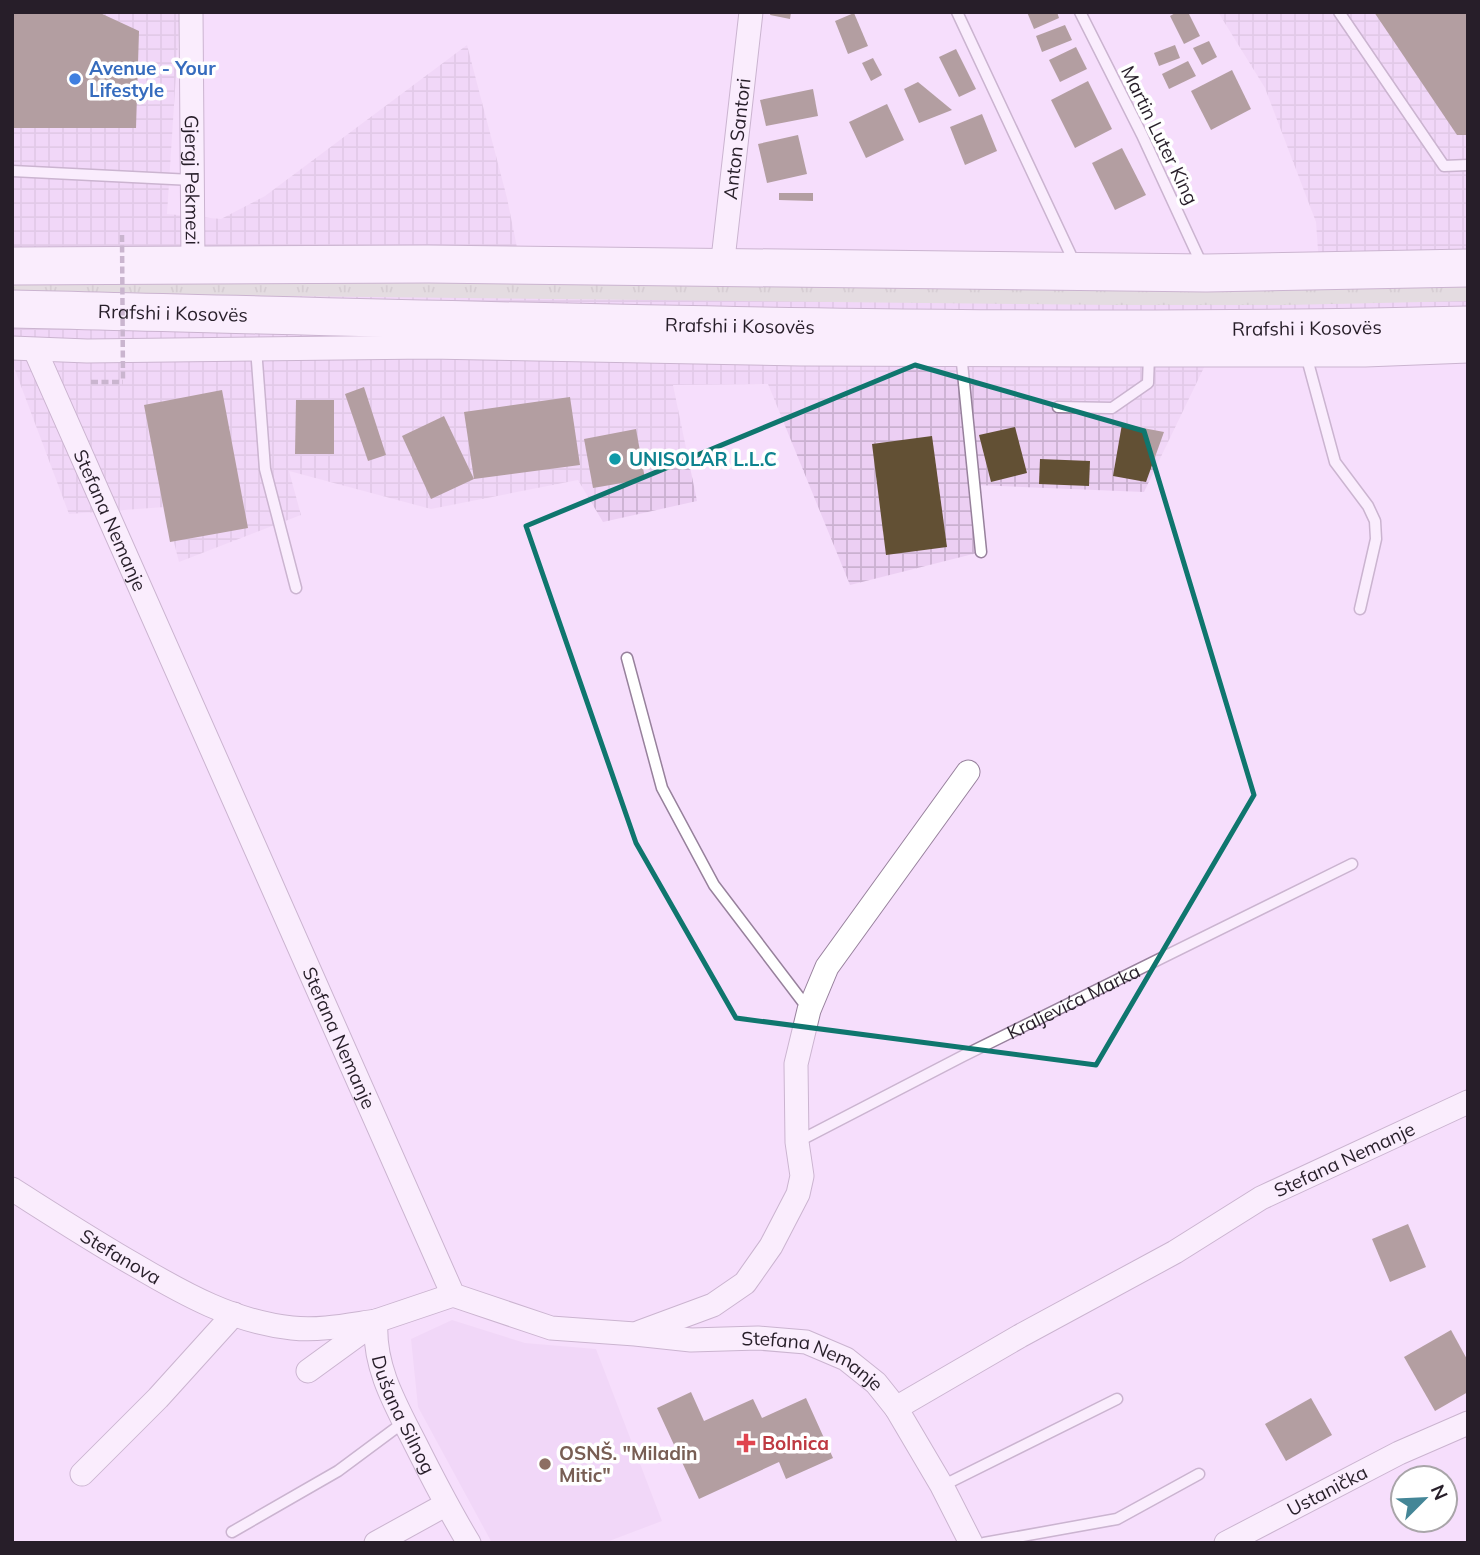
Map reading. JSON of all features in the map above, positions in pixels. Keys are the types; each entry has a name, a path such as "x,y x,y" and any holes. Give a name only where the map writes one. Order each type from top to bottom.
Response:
{"highway":[{"path":"12,266 428,264 1206,273 1468,268"},
{"name":"Rrafshi i Kosovës","path":"12,309 835,326 1147,329 1468,325"}],"street":[{"name":"Gjergj Pekmezi","path":"191,12 193,264"},
{"name":"Anton Santori","path":"722,268 751,12"},
{"name":"Rrafshi i Kosovës","path":"12,348 429,347 800,354 1149,355 1468,351"},
{"name":"Stefana Nemanje","path":"35,349 453,1295 551,1328 691,1340 758,1338 806,1342 846,1359 876,1383 896,1408 942,1486 971,1543"},
{"path":"635,1334 713,1305 745,1283 771,1246 798,1194 802,1176 797,1142 796,1064 809,1010 827,967 968,772"},
{"name":"Stefana Nemanje","path":"896,1408 1020,1336 1175,1252 1261,1198 1468,1102"},
{"name":"Stefanova","path":"12,1189 91,1240 192,1299 260,1323 292,1328 323,1329 376,1321"},
{"name":"Dušana Silnog","path":"308,1371 376,1321 453,1295"},
{"path":"82,1474 158,1398 234,1314"},
{"name":"Dušana Silnog","path":"376,1321 375,1341 389,1391 446,1505 469,1543"},
{"name":"Ustanička","path":"1226,1543 1399,1453 1468,1423"},
{"path":"387,1539 446,1505"}],"lane":[{"path":"957,12 1079,272"},
{"name":"Martin Luter King","path":"1080,12 1142,135 1206,273"},
{"path":"1339,12 1444,166 1468,166"},
{"path":"12,171 192,180"},
{"path":"256,348 265,469 296,588"},
{"path":"961,353 981,552"},
{"path":"1058,407 1112,408 1148,383 1149,355"},
{"path":"1306,355 1335,462 1368,506 1375,521 1376,539 1360,609"},
{"path":"627,658 662,788 714,886 809,1010"},
{"name":"Kraljevića Marka","path":"797,1142 976,1050 1353,864"},
{"path":"942,1486 1117,1399"},
{"path":"232,1531 338,1471 404,1422"},
{"path":"984,1543 1117,1519 1199,1474"}],"path":[{"path":"91,382 123,382 122,235"}],"highlighted area":[{"path":"915,365 1144,431 1254,795 1096,1065 736,1018 636,843 526,526"}],"shaded area":[{"path":"12,12 180,12 167,214 221,219 265,196 467,45 507,198 526,292 1321,293 1316,222 1265,88 1218,12 1468,12 1468,359 1209,357 1144,492 976,485 981,552 850,585 768,384 673,385 697,501 603,522 578,480 431,509 289,471 301,515 179,562 165,507 69,514 12,362"},
{"name":"OSNŠ. \"Miladin Mitic\"","path":"452,1320 525,1343 596,1349 662,1521 604,1543 492,1543 418,1407 411,1339"}],"green space":[{"path":"12,280 1468,284 1468,301 1117,305 87,294 12,292"}],"building":[{"name":"Avenue - Your Lifestyle","path":"12,12 98,12 139,31 136,128 12,128"},
{"path":"771,12 791,12 790,19 770,15"},
{"path":"1027,12 1057,12 1059,18 1034,29"},
{"path":"1177,12 1188,12 1200,36 1184,44 1170,16"},
{"path":"1374,12 1468,12 1468,135 1457,135"},
{"path":"854,13 868,46 848,54 835,21"},
{"path":"1065,25 1072,40 1042,52 1036,36"},
{"path":"1209,41 1217,57 1202,65 1193,48"},
{"path":"1175,45 1180,58 1159,66 1154,53"},
{"path":"1076,47 1087,69 1060,82 1049,60"},
{"path":"956,49 976,89 959,97 939,57"},
{"path":"873,58 882,75 871,81 862,63"},
{"path":"1188,61 1196,76 1169,89 1162,74"},
{"path":"1232,70 1251,109 1211,130 1191,91"},
{"path":"1088,81 1112,129 1075,148 1051,100"},
{"path":"918,82 952,110 919,123 904,89"},
{"path":"813,89 818,116 766,126 760,100"},
{"path":"887,104 904,140 866,158 849,122"},
{"path":"982,114 997,151 965,165 950,127"},
{"path":"798,135 807,174 767,183 758,144"},
{"path":"1122,148 1146,195 1115,210 1092,163"},
{"path":"779,193 813,193 813,201 779,200"},
{"path":"364,387 386,455 368,461 345,394"},
{"path":"222,390 248,528 170,542 144,405"},
{"path":"570,397 580,465 474,479 464,412"},
{"path":"296,400 334,400 334,454 295,454"},
{"path":"444,416 474,479 431,499 402,436"},
{"path":"1122,424 1164,432 1146,482 1113,476"},
{"path":"1015,427 1027,473 991,482 979,435"},
{"name":"UNISOLAR L.L.C","path":"636,429 645,479 593,488 584,439"},
{"path":"932,436 947,547 886,555 872,444"},
{"path":"1040,459 1090,461 1089,486 1039,484"},
{"path":"1408,1224 1426,1267 1390,1282 1372,1239"},
{"path":"1451,1330 1468,1361 1468,1392 1435,1411 1404,1357"},
{"path":"691,1392 704,1421 753,1399 762,1418 806,1398 833,1458 786,1479 779,1462 699,1499 657,1408"},
{"path":"1311,1398 1332,1435 1286,1461 1265,1424"}],"place":[{"name":"Avenue - Your Lifestyle","path":"75,79"},
{"name":"UNISOLAR L.L.C","path":"615,459"},
{"name":"Bolnica","path":"746,1443"},
{"name":"OSNŠ. \"Miladin Mitic\"","path":"545,1464"}]}
